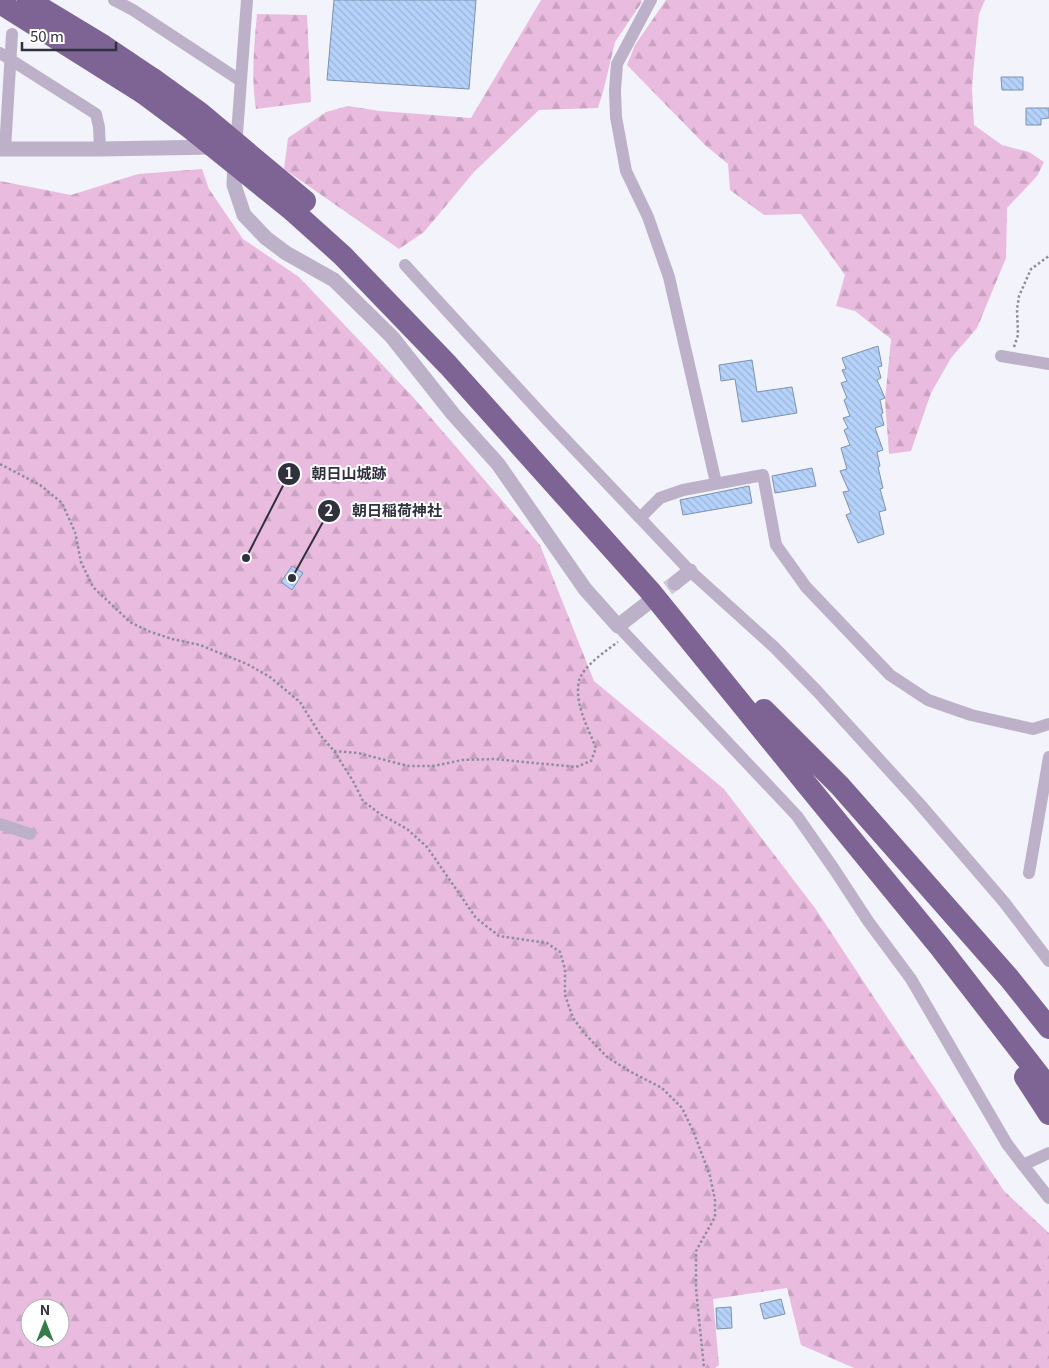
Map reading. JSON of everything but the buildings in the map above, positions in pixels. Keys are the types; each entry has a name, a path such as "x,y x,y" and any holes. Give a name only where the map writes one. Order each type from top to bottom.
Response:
{"highway":[{"path":"28,0 104,46 148,86"},
{"path":"0,3 200,113 299,206 343,256 448,365 650,591 926,930 1049,1088"},
{"path":"299,206 353,244 465,363 665,586 951,938 1049,1067"},
{"path":"764,710 840,786 1009,978 1049,1028"},
{"path":"926,930 1049,1114"}],"street":[{"path":"114,0 241,81"},
{"path":"247,0 234,185 244,214 266,238 286,253 334,280 392,337 453,414 498,464 585,589 796,816 868,921 911,979 1007,1144 1049,1198"},
{"path":"651,0 617,64 615,90 616,117 626,171 648,217 668,277 716,484"},
{"path":"12,34 5,57 3,149 236,147"},
{"path":"5,57 96,114 99,127 100,149"},
{"path":"405,266 690,571 774,646 817,691 1004,902 1049,961"},
{"path":"1005,357 1049,364"},
{"path":"640,518 660,498 683,490 763,475 776,545 806,587 890,675 928,700 971,715 1033,729 1049,724"},
{"path":"675,583 690,571"},
{"path":"622,631 649,602"},
{"path":"1029,873 1049,757"},
{"path":"0,824 30,834"},
{"path":"1023,1165 1049,1153"}],"path":[{"path":"1005,357 1018,335 1016,310 1019,296 1031,270 1049,256"},
{"path":"0,464 40,484 62,503 75,532 81,562 94,587 130,622 172,640 200,646 247,664 270,677 300,702 321,736 334,751 363,801 380,814 407,829 427,847 476,918 499,936 547,943 560,952 565,969 565,996 573,1018 585,1034 607,1058 662,1088 682,1108 694,1133 710,1176 715,1200 715,1217 696,1251 696,1290 704,1368"},
{"path":"334,751 358,753 408,766 434,766 462,760 494,759 576,767 591,760 596,748 578,698 579,679 591,663 622,631"}],"green space":[{"path":"541,0 641,0 642,2 615,42 598,108 539,110 474,172 424,232 399,249 284,169 288,138 326,112 348,106 380,111 471,118"},
{"path":"666,0 985,0 979,14 974,63 972,88 974,125 1002,145 1029,152 1044,162 1037,176 1007,208 1006,258 977,328 951,358 931,393 911,451 889,454 885,400 891,339 855,311 836,306 845,275 801,214 764,215 730,190 728,164 705,145 627,65 635,45"},
{"path":"257,14 307,15 311,102 256,109 253,73"},
{"path":"202,169 209,189 243,239 299,277 413,397 540,545 594,681 724,789 815,908 1004,1191 1049,1233 1049,1368 854,1368 801,1345 787,1288 713,1299 719,1365 715,1368 0,1368 0,181 71,195 138,174"}],"tunnel":[{"path":"649,602 675,583"}],"place":[{"name":"朝日山城跡","path":"246,558"},
{"name":"朝日稲荷神社","path":"292,578"}]}
